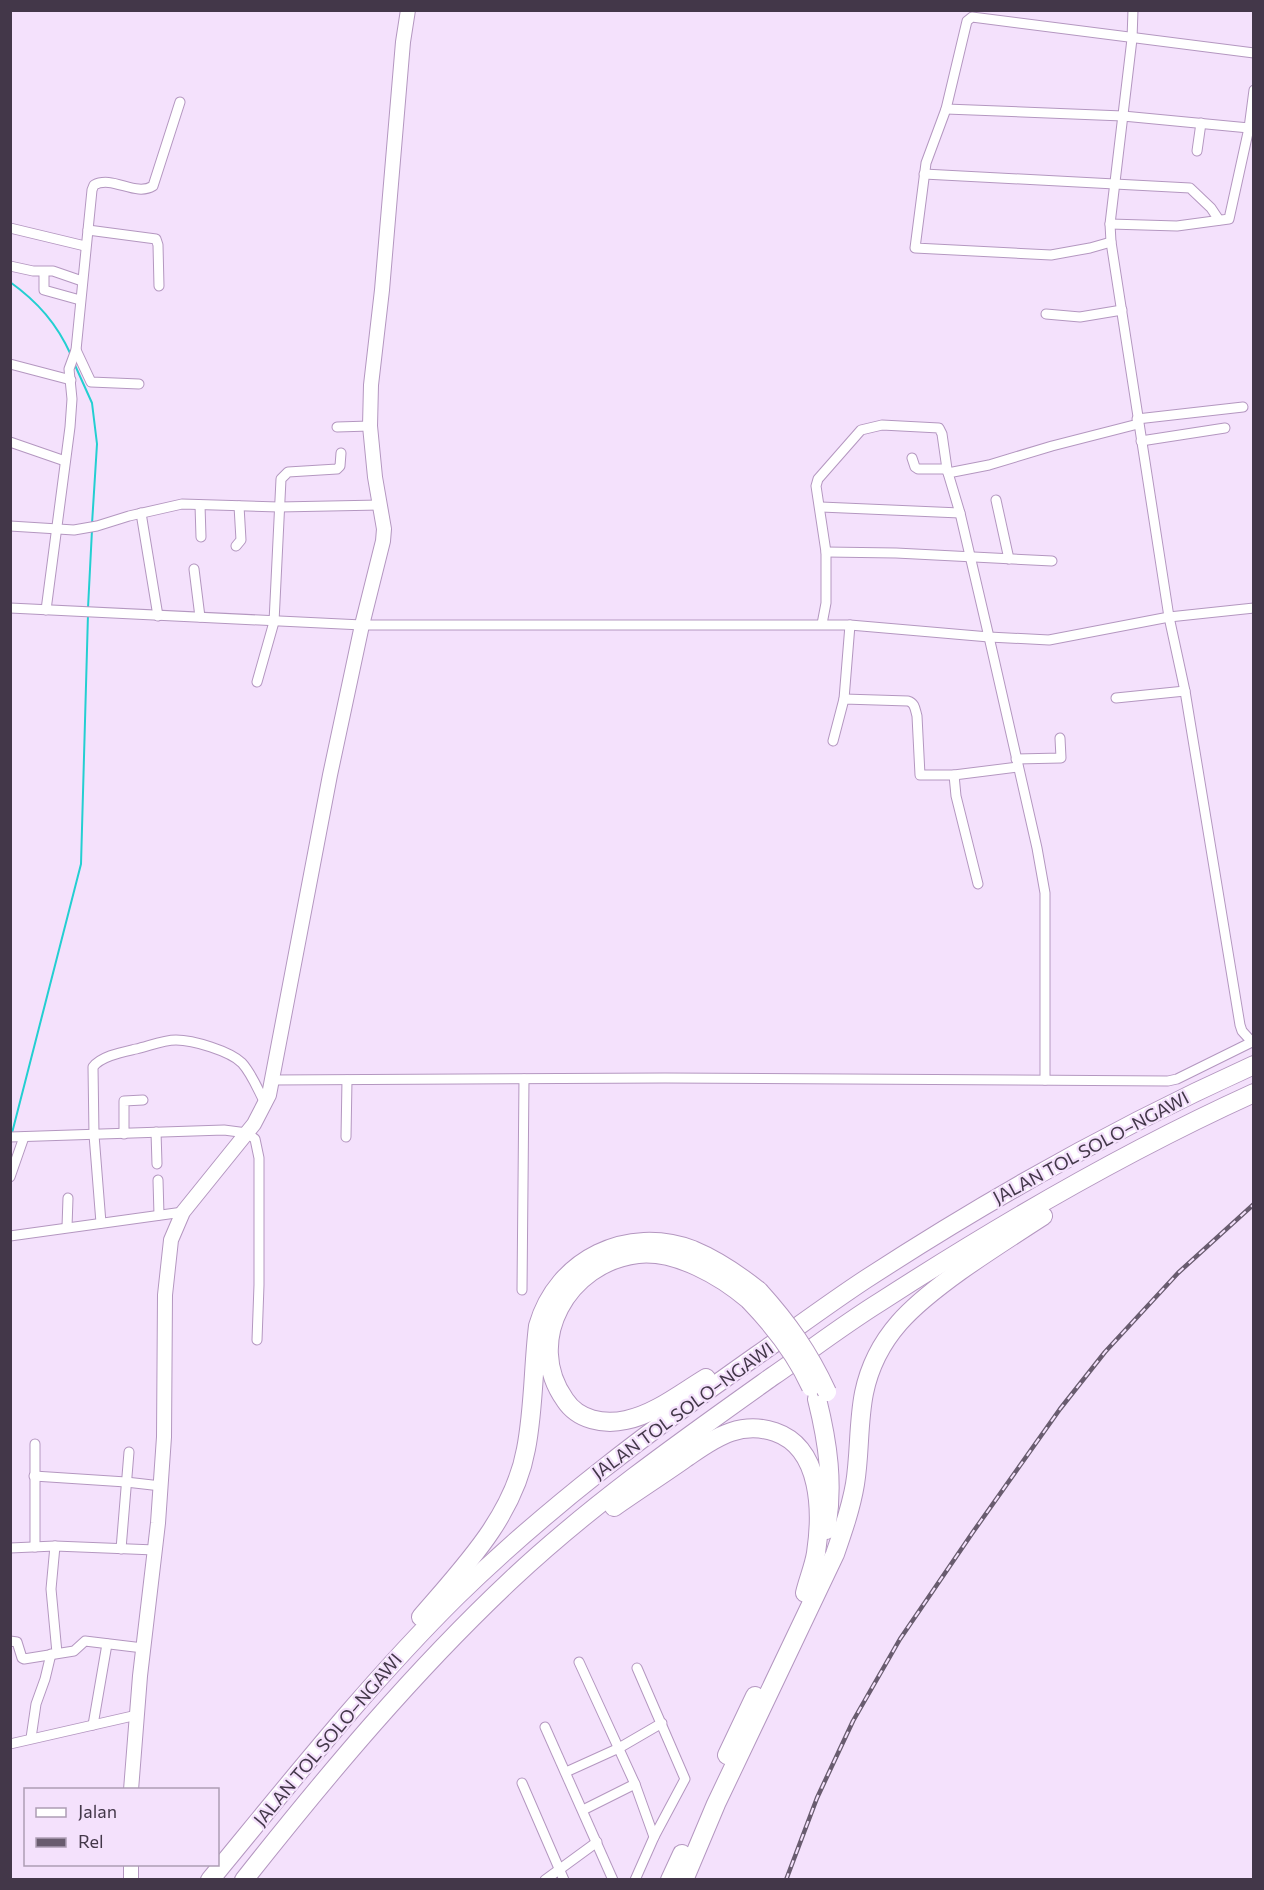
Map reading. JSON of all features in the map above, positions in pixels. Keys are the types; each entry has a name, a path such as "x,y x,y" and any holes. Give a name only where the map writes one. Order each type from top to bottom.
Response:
{"highway":[{"name":"JALAN TOL SOLO–NGAWI","path":"210,1880 400,1655 527,1531 598,1472 682,1408 863,1280 960,1220 1066,1160 1155,1112 1254,1065"},
{"name":"JALAN TOL SOLO–NGAWI","path":"244,1880 382,1714 471,1618 548,1546 616,1491 698,1429 877,1303 974,1242 1176,1131 1254,1093"},
{"path":"670,1880 739,1730 812,1591 835,1554 848,1518 855,1484 864,1394 870,1371 890,1332 921,1299 993,1248 1176,1131"},
{"path":"332,1733 402,1640 491,1532 505,1507 518,1480 526,1451 531,1421 538,1326 553,1294 564,1279 580,1264 599,1253 633,1242 649,1241 692,1250 741,1276 822,1396 830,1466 831,1505 812,1591 684,1880"},
{"path":"754,1296 705,1270 678,1260 637,1254 606,1264 591,1272 567,1294 556,1315 549,1340 549,1366 552,1379 568,1405 592,1420 608,1422 643,1415 863,1280"},
{"path":"471,1618 602,1515 709,1443 729,1432 748,1428 763,1428 784,1435 799,1448 808,1461 817,1495 818,1514 812,1591"}],"main road":[{"path":"131,1788 164,1437 165,1295 171,1240 183,1212 260,1115 273,1080 328,785 362,624 383,541 384,529 375,477 370,426 370,384 408,10"}],"street":[{"path":"273,1080 1173,1080 1253,1042 1242,1031 1240,1025 1185,691 1169,618 1111,242 1110,224 1132,39 1133,10"},
{"path":"1111,242 1051,255 917,249 914,246 926,163 946,109 967,21 972,17 1254,53"},
{"path":"1110,224 1177,226 1229,219 1249,128 1254,90"},
{"path":"46,610 58,529 72,399 69,369 74,357 92,190 96,184 105,182 142,189 153,186 180,102"},
{"path":"946,109 1123,116 1249,128"},
{"path":"1197,151 1201,123"},
{"path":"924,174 1190,188 1211,208 1219,220"},
{"path":"10,228 86,246"},
{"path":"88,230 156,239 159,286"},
{"path":"10,266 52,272 82,281"},
{"path":"44,272 44,290 80,300"},
{"path":"1046,314 1080,317 1122,310"},
{"path":"74,357 91,382 139,384"},
{"path":"10,364 71,380"},
{"path":"912,458 915,467 920,470 948,471 989,465 1138,421 1243,407"},
{"path":"337,427 370,426"},
{"path":"822,624 826,603 826,552 817,480 858,431 882,426 937,427 942,434 948,471 989,638 1037,848 1044,889 1045,1080"},
{"path":"1141,441 1226,428"},
{"path":"10,442 65,461"},
{"path":"257,682 274,622 281,478 291,471 337,469 340,466 341,453"},
{"path":"996,500 1009,559"},
{"path":"10,526 74,530 182,504 279,507 380,505"},
{"path":"200,505 201,537"},
{"path":"236,546 241,540 239,506"},
{"path":"821,507 960,513"},
{"path":"141,513 158,615"},
{"path":"826,552 1052,561"},
{"path":"194,569 200,617"},
{"path":"10,608 274,622 362,624 822,624 989,638 1057,639 1169,618 1254,608"},
{"path":"833,741 844,699 850,625"},
{"path":"1116,698 1185,691"},
{"path":"844,699 912,702 916,716 920,775 954,776 1017,763 1061,758 1060,738"},
{"path":"954,776 956,796 978,884"},
{"path":"101,1222 94,1135 93,1067 96,1063 121,1053 162,1042 177,1040 192,1042 238,1059 252,1076 265,1103"},
{"path":"522,1290 524,1079"},
{"path":"346,1137 347,1080"},
{"path":"124,1134 124,1101 126,1099 143,1100"},
{"path":"10,1177 17,1137 225,1130 246,1133 255,1139 259,1158 257,1340"},
{"path":"156,1132 157,1164"},
{"path":"158,1180 159,1215"},
{"path":"67,1227 68,1198"},
{"path":"10,1236 183,1212"},
{"path":"35,1444 35,1547"},
{"path":"122,1549 129,1452"},
{"path":"34,1476 160,1486"},
{"path":"31,1738 36,1704 54,1653 51,1589 55,1546"},
{"path":"10,1548 55,1546 155,1550"},
{"path":"10,1641 17,1642 24,1659 74,1651 85,1641 143,1648"},
{"path":"93,1725 107,1644"},
{"path":"579,1662 635,1784 654,1837"},
{"path":"635,1880 654,1837 685,1779 637,1668"},
{"path":"10,1744 137,1715"},
{"path":"566,1772 619,1748 662,1723"},
{"path":"545,1727 613,1880"},
{"path":"522,1784 564,1880"},
{"path":"583,1810 635,1784"},
{"path":"545,1880 597,1842"}],"waterway":[{"path":"10,282 46,314 60,333 71,355"},
{"path":"74,363 92,403 97,444 92,524"},
{"path":"88,608 92,530"},
{"path":"12,1133 81,864 88,614"}],"railway":[{"path":"786,1880 817,1798 853,1721 900,1639 973,1532 1060,1409 1105,1352 1178,1273 1254,1204"}]}
